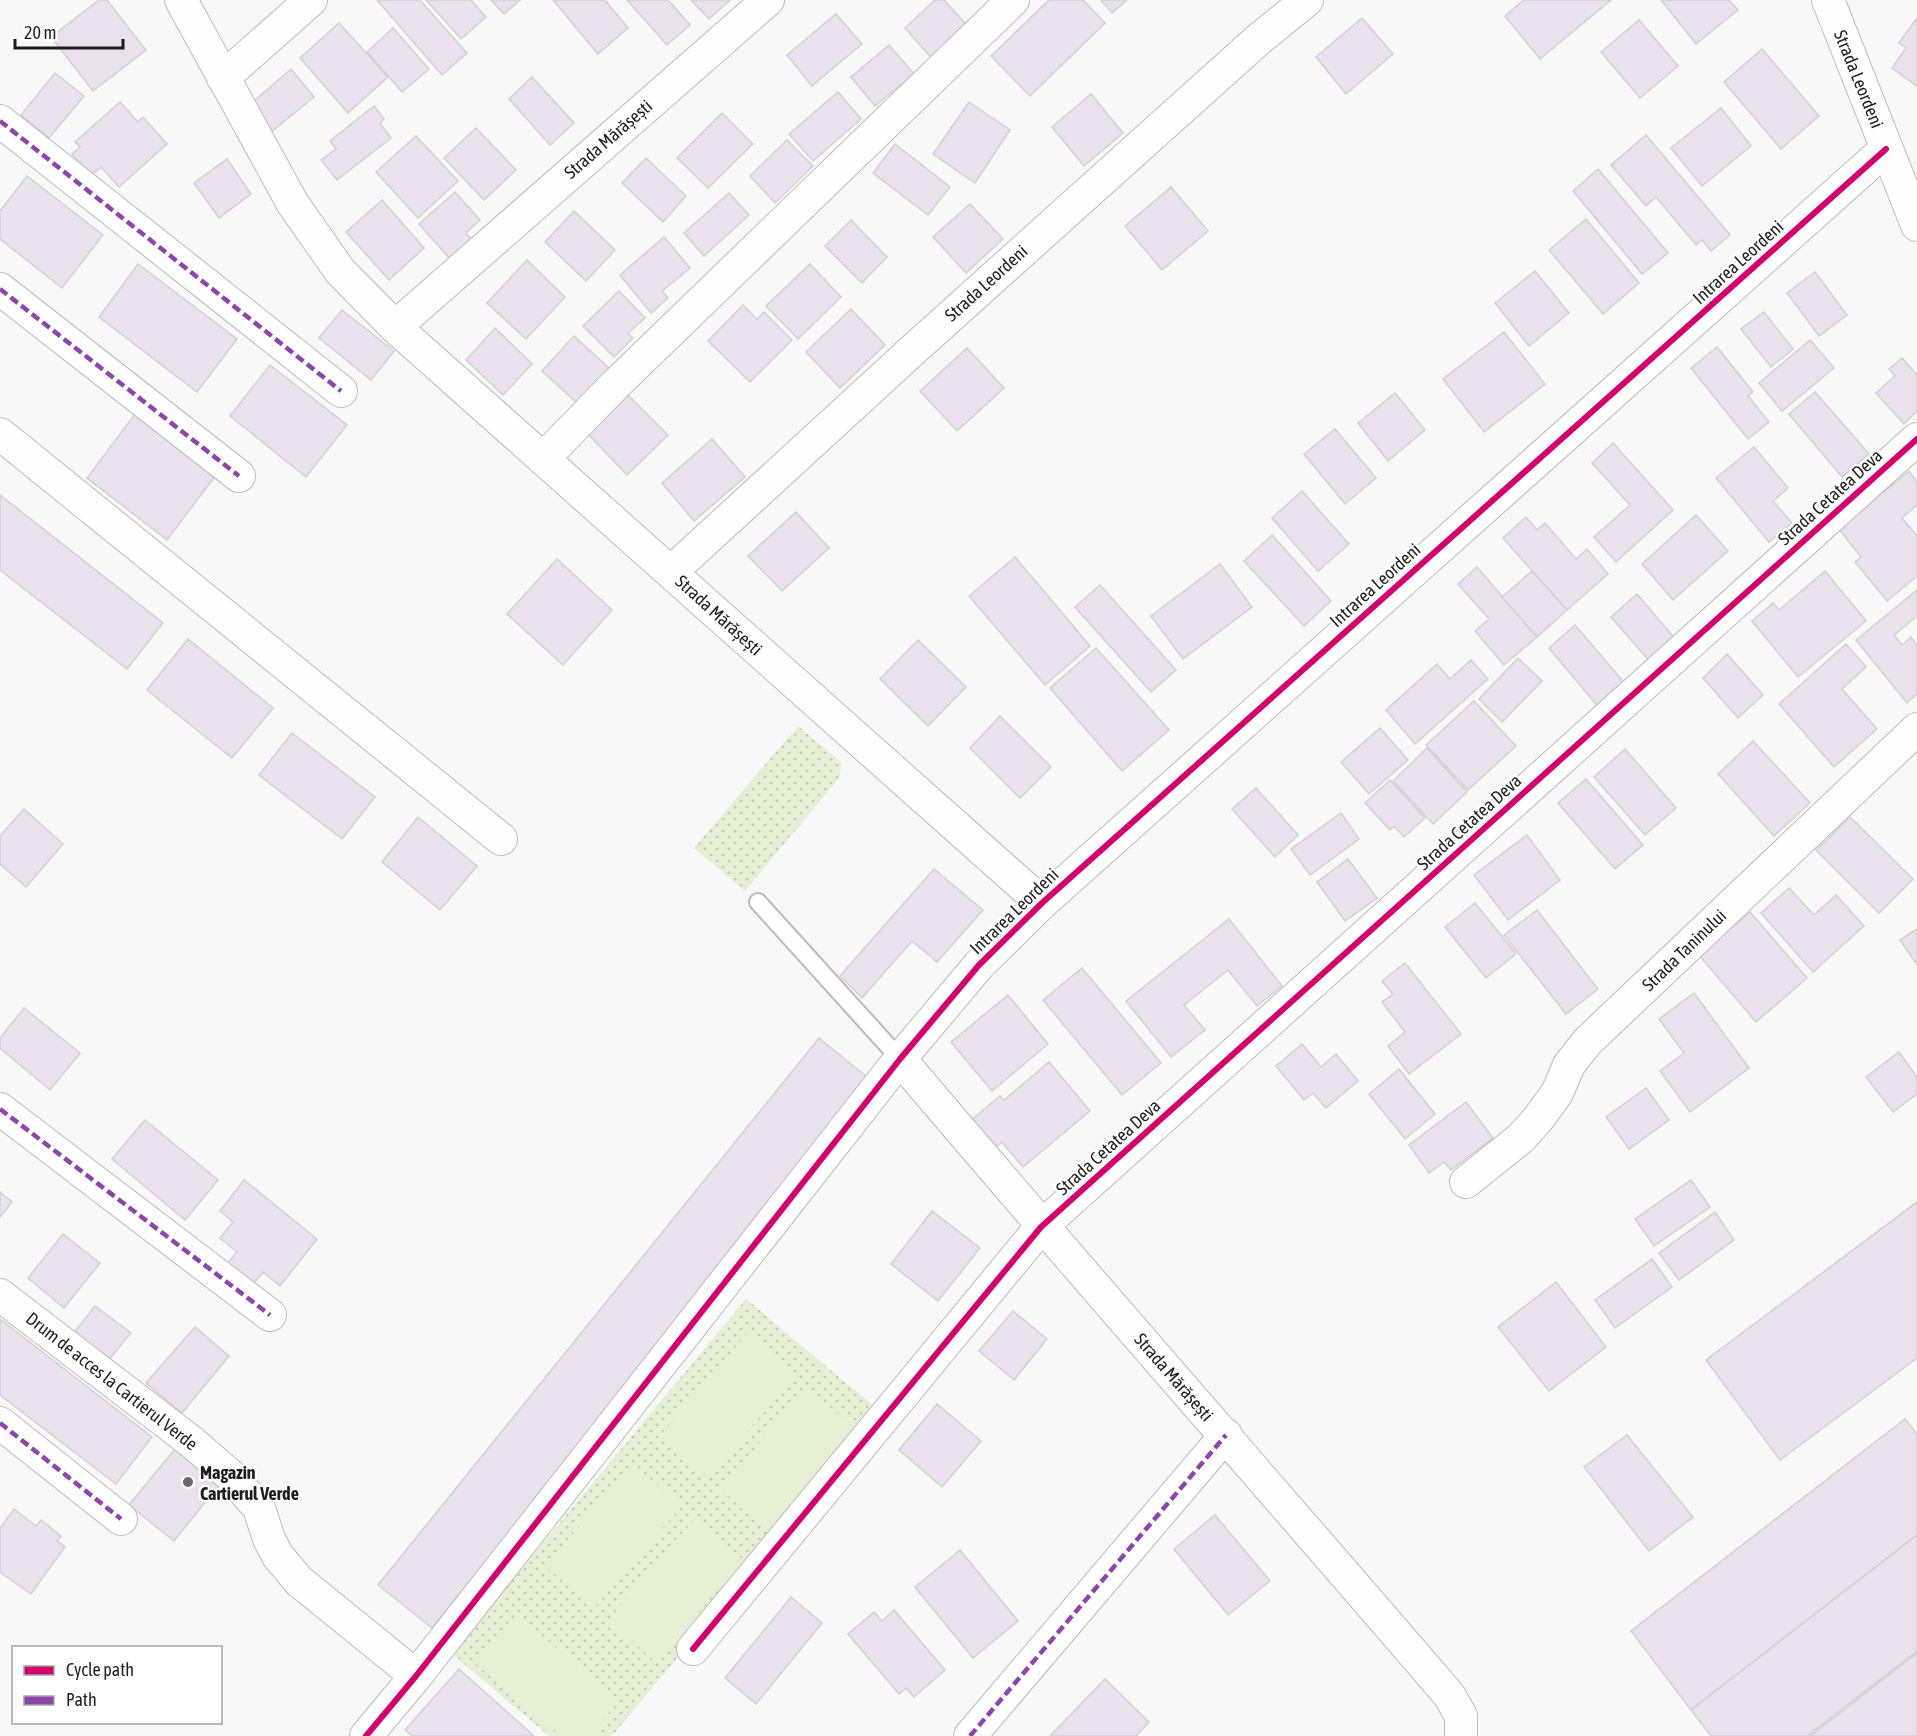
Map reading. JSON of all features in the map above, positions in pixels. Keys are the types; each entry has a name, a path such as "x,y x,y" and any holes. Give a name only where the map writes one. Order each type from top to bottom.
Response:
{"street":[{"name":"Strada Mărășești","path":"181,0 293,204 318,242 356,288 395,327 1042,903"},
{"path":"223,78 311,0"},
{"name":"Strada Mărășești","path":"395,327 768,0"},
{"path":"543,459 615,385 1013,0"},
{"name":"Strada Leordeni","path":"671,572 914,348 1259,39 1307,0"},
{"name":"Strada Leordeni","path":"1828,0 1917,225"},
{"path":"0,121 341,390"},
{"name":"Intrarea Leordeni","path":"366,1736 416,1676 900,1059 979,965 1042,903 1886,149"},
{"path":"0,289 239,477"},
{"path":"0,434 501,839"},
{"name":"Strada Cetatea Deva","path":"693,1649 1041,1227 1917,439"},
{"name":"Strada Taninului","path":"1466,1182 1521,1138 1538,1119 1557,1093 1569,1065 1587,1042 1917,729"},
{"name":"Strada Mărășești","path":"900,1059 1041,1227 1226,1435 1449,1695 1461,1716 1461,1736"},
{"path":"0,1110 270,1315"},
{"name":"Drum de acces la Cartierul Verde","path":"0,1295 193,1443 231,1476 259,1508 269,1539 278,1556 300,1581 416,1676"},
{"path":"0,1423 121,1519"},
{"path":"970,1736 1226,1435"}],"lane":[{"path":"758,902 900,1059"}],"green space":[{"path":"798,726 841,762 840,777 745,891 694,848"},
{"path":"746,1299 882,1413 612,1736 549,1736 451,1653"},
{"path":"748,1333 796,1375 709,1477 660,1435"},
{"path":"807,1387 856,1429 768,1531 720,1489"},
{"path":"633,1464 682,1506 594,1608 545,1566"},
{"path":"695,1518 743,1560 656,1662 608,1620"},
{"path":"516,1614 619,1701 590,1736 561,1736 475,1663"}],"building":[{"path":"99,0 107,0 146,50 93,91 51,37"},
{"path":"377,0 420,0 467,53 442,75"},
{"path":"426,0 471,0 486,17 461,39"},
{"path":"491,0 520,0 504,14"},
{"path":"553,0 605,0 628,28 598,54"},
{"path":"627,0 668,0 690,25 667,45"},
{"path":"691,0 730,0 709,19"},
{"path":"935,0 944,0 971,30 935,62 905,28"},
{"path":"1049,0 1083,0 1105,23 1030,96 991,56"},
{"path":"1101,0 1127,0 1112,13"},
{"path":"1524,0 1611,0 1540,59 1505,16"},
{"path":"1661,0 1729,0 1738,10 1696,44"},
{"path":"836,14 862,44 812,86 787,55"},
{"path":"1362,18 1393,54 1346,94 1316,57"},
{"path":"1917,18 1917,86 1892,68 1906,48 1899,43"},
{"path":"1639,20 1678,66 1640,98 1601,52"},
{"path":"339,23 388,77 348,113 300,58"},
{"path":"393,28 429,69 402,92 367,52"},
{"path":"889,45 914,74 875,106 851,77"},
{"path":"1762,49 1819,116 1781,149 1724,82"},
{"path":"291,69 314,97 269,134 247,107"},
{"path":"55,73 84,96 49,138 21,115"},
{"path":"532,77 574,123 550,145 509,99"},
{"path":"838,92 861,119 813,161 789,134"},
{"path":"1091,94 1123,133 1084,166 1052,127"},
{"path":"120,102 138,122 143,117 167,144 119,187 101,167 92,175 72,154 80,147 75,142"},
{"path":"969,102 1010,130 975,183 933,154"},
{"path":"374,106 384,119 380,123 391,138 337,180 321,160 336,149 330,141"},
{"path":"1721,108 1751,146 1702,186 1671,148"},
{"path":"722,113 753,144 708,188 677,158"},
{"path":"476,128 516,170 484,200 444,158"},
{"path":"1646,135 1730,235 1711,251 1702,240 1696,245 1656,197 1646,206 1611,165"},
{"path":"416,136 458,181 418,218 376,172"},
{"path":"787,140 813,166 775,203 750,176"},
{"path":"895,144 950,187 928,215 873,173"},
{"path":"646,158 686,196 663,222 622,183"},
{"path":"227,159 251,194 219,218 194,183"},
{"path":"1598,169 1668,253 1642,274 1573,191"},
{"path":"27,176 103,235 62,288 0,239 0,211"},
{"path":"1171,187 1208,231 1162,270 1125,226"},
{"path":"455,192 480,220 466,233 473,241 451,260 419,224"},
{"path":"729,193 749,215 704,256 684,233"},
{"path":"382,200 424,248 389,280 346,232"},
{"path":"970,204 1003,239 966,273 933,237"},
{"path":"574,211 615,250 586,281 545,242"},
{"path":"1586,219 1639,283 1603,314 1549,250"},
{"path":"851,220 887,257 862,283 825,246"},
{"path":"664,237 690,268 662,291 668,298 651,313 620,275"},
{"path":"527,260 565,297 526,339 487,303"},
{"path":"138,264 237,339 197,392 99,317"},
{"path":"810,264 841,297 798,339 766,306"},
{"path":"1535,271 1569,313 1529,346 1495,303"},
{"path":"1815,272 1847,315 1819,336 1787,293"},
{"path":"619,291 645,318 628,333 633,338 614,357 583,326"},
{"path":"743,305 757,319 764,312 792,340 750,382 708,341"},
{"path":"851,309 885,345 840,388 806,352"},
{"path":"342,310 394,351 371,380 319,338"},
{"path":"1764,312 1793,349 1771,367 1741,329"},
{"path":"495,328 532,364 503,395 466,360"},
{"path":"1504,332 1545,384 1484,432 1443,379"},
{"path":"574,336 610,369 578,404 542,371"},
{"path":"1810,340 1834,368 1782,411 1759,383"},
{"path":"1717,347 1753,392 1748,396 1769,422 1748,439 1691,368"},
{"path":"967,348 1004,388 957,431 920,391"},
{"path":"1902,358 1917,375 1917,411 1904,424 1876,393 1895,376 1889,369"},
{"path":"270,365 347,425 306,477 230,416"},
{"path":"1815,392 1869,454 1842,477 1789,414"},
{"path":"1395,393 1425,430 1388,461 1358,423"},
{"path":"628,395 668,435 627,475 588,434"},
{"path":"138,410 219,471 167,540 87,478"},
{"path":"1335,429 1376,478 1345,504 1304,454"},
{"path":"712,439 745,477 694,521 662,483"},
{"path":"1613,443 1673,510 1616,562 1594,537 1630,505 1592,463"},
{"path":"1754,447 1788,488 1773,501 1792,523 1769,542 1716,478"},
{"path":"1909,471 1917,482 1917,505 1902,518 1917,536 1917,576 1887,601 1855,562 1861,557 1839,529"},
{"path":"1302,491 1349,544 1318,571 1272,518"},
{"path":"0,495 163,623 127,669 0,570"},
{"path":"796,512 829,548 782,591 748,556"},
{"path":"1696,515 1728,551 1673,600 1642,564"},
{"path":"1526,517 1537,530 1545,523 1576,559 1587,549 1608,574 1567,610 1503,538"},
{"path":"1272,535 1331,601 1304,626 1244,561"},
{"path":"1015,557 1090,646 1045,685 969,596"},
{"path":"557,559 612,610 563,665 507,614"},
{"path":"1220,564 1252,607 1183,659 1151,616"},
{"path":"1477,567 1537,637 1504,665 1475,631 1489,619 1458,584"},
{"path":"1532,571 1567,610 1537,637 1502,597"},
{"path":"1825,571 1866,621 1798,677 1752,621 1773,603 1779,610"},
{"path":"1100,585 1176,670 1151,692 1075,607"},
{"path":"1917,590 1917,616 1894,635 1902,645 1911,637 1917,645 1917,694 1907,703 1856,640"},
{"path":"1637,594 1677,641 1652,664 1611,617"},
{"path":"1575,625 1627,686 1600,709 1549,648"},
{"path":"188,639 273,708 232,758 147,690"},
{"path":"918,640 966,687 928,726 880,679"},
{"path":"1846,644 1866,667 1842,689 1877,729 1834,767 1779,704"},
{"path":"1096,648 1169,730 1122,771 1050,688"},
{"path":"1727,654 1763,695 1738,718 1703,678"},
{"path":"1518,658 1542,681 1502,722 1479,699"},
{"path":"1471,660 1488,679 1415,744 1386,710 1437,664 1450,679"},
{"path":"1474,701 1516,746 1468,790 1426,745"},
{"path":"1000,716 1051,767 1020,798 970,748"},
{"path":"1380,728 1408,760 1369,794 1341,762"},
{"path":"292,733 375,797 342,839 259,775"},
{"path":"1753,741 1810,803 1774,836 1718,774"},
{"path":"1427,748 1467,792 1433,824 1393,781"},
{"path":"1625,749 1676,808 1645,835 1594,777"},
{"path":"1586,779 1643,845 1615,869 1558,803"},
{"path":"1390,780 1425,818 1404,837 1394,826 1390,830 1365,803"},
{"path":"1256,788 1298,835 1275,857 1232,809"},
{"path":"24,809 63,844 26,887 0,864 0,836"},
{"path":"1341,813 1359,839 1310,875 1291,849"},
{"path":"418,817 477,866 440,910 382,862"},
{"path":"1850,817 1913,879 1879,913 1816,850"},
{"path":"1527,835 1560,880 1508,920 1474,875"},
{"path":"1348,859 1377,898 1345,921 1317,882"},
{"path":"934,869 983,910 937,962 912,941 862,998 840,976"},
{"path":"1789,888 1814,915 1836,895 1864,926 1813,972 1761,913"},
{"path":"1475,903 1516,954 1486,978 1445,927"},
{"path":"1537,910 1598,989 1566,1014 1504,935"},
{"path":"1750,912 1807,978 1756,1022 1699,955"},
{"path":"1229,919 1282,986 1257,1006 1228,970 1184,1005 1205,1030 1171,1057 1126,1001"},
{"path":"1917,929 1917,965 1900,940"},
{"path":"1405,963 1461,1034 1409,1074 1388,1046 1405,1032 1382,1002 1393,994 1382,981"},
{"path":"1082,968 1161,1063 1122,1095 1043,1000"},
{"path":"1694,993 1749,1068 1690,1112 1660,1071 1684,1053 1659,1019"},
{"path":"1008,995 1048,1044 992,1091 951,1042"},
{"path":"24,1008 80,1053 50,1090 0,1048 0,1038"},
{"path":"819,1038 872,1081 432,1628 378,1585"},
{"path":"1302,1044 1321,1067 1336,1054 1358,1081 1326,1108 1313,1093 1304,1100 1276,1066"},
{"path":"1899,1052 1917,1077 1917,1094 1893,1112 1866,1077"},
{"path":"1049,1062 1090,1111 1023,1167 1002,1142 988,1154 965,1125 1000,1096 1004,1100"},
{"path":"1399,1069 1435,1114 1405,1139 1369,1094"},
{"path":"1646,1088 1669,1120 1629,1149 1606,1117"},
{"path":"1466,1102 1493,1138 1451,1170 1444,1162 1429,1173 1409,1145"},
{"path":"145,1120 218,1180 185,1220 112,1159"},
{"path":"244,1180 317,1239 280,1286 263,1272 253,1284 227,1264 237,1252 220,1238 233,1222 220,1211"},
{"path":"1691,1180 1710,1207 1654,1246 1635,1219"},
{"path":"0,1192 12,1202 0,1217"},
{"path":"1917,1202 1917,1358 1780,1460 1706,1360"},
{"path":"932,1211 980,1248 938,1301 891,1264"},
{"path":"1715,1212 1734,1240 1679,1280 1659,1253"},
{"path":"63,1234 100,1263 64,1308 28,1278"},
{"path":"1652,1259 1672,1287 1615,1328 1595,1300"},
{"path":"1556,1282 1606,1347 1549,1391 1498,1327"},
{"path":"95,1306 131,1333 107,1362 72,1335"},
{"path":"1013,1311 1047,1339 1014,1380 979,1351"},
{"path":"0,1319 152,1437 116,1484 0,1395"},
{"path":"195,1327 229,1356 182,1413 146,1383"},
{"path":"937,1404 981,1441 942,1487 899,1450"},
{"path":"1905,1419 1917,1434 1917,1535 1691,1710 1631,1631"},
{"path":"1627,1435 1693,1517 1649,1551 1584,1467"},
{"path":"175,1449 219,1485 174,1541 129,1505"},
{"path":"14,1509 36,1526 41,1520 61,1536 57,1541 65,1547 31,1594 0,1572 0,1528"},
{"path":"1215,1515 1270,1581 1228,1615 1174,1549"},
{"path":"1917,1535 1917,1651 1807,1736 1711,1736 1691,1710"},
{"path":"960,1550 1018,1621 973,1658 915,1587"},
{"path":"791,1597 822,1623 756,1704 725,1678"},
{"path":"894,1610 945,1670 914,1697 906,1688 899,1694 848,1634 874,1612 882,1621"},
{"path":"1917,1653 1917,1736 1810,1736"},
{"path":"459,1669 534,1736 412,1736 405,1730"},
{"path":"1105,1679 1149,1722 1136,1736 1051,1735"}],"marked path":[{"path":"0,121 341,391"},
{"path":"0,289 239,476"},
{"path":"0,1109 270,1315"},
{"path":"0,1423 121,1519"},
{"path":"970,1736 1226,1435"}],"cycle path":[{"path":"366,1736 416,1676 900,1059 979,965 1042,903 1886,149"},
{"path":"693,1649 1041,1227 1917,439"}],"place":[{"name":"Magazin Cartierul Verde","path":"188,1482"}]}
